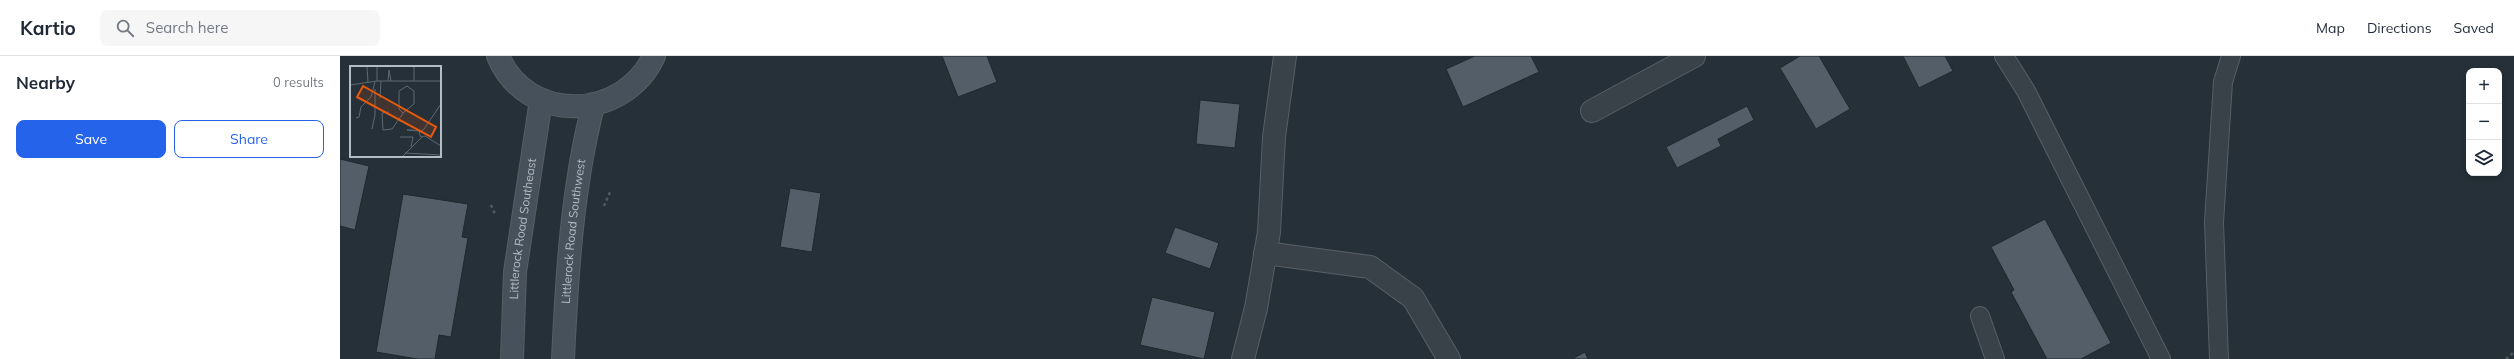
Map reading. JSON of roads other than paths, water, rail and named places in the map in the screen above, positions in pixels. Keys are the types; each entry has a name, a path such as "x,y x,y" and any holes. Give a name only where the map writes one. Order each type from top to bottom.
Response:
{"main road":[{"path":"498,56 502,66 519,86 541,100 567,107 593,106 624,93 648,70 655,58"},
{"name":"Littlerock Road Southeast","path":"512,359 515,272 541,100"},
{"name":"Littlerock Road Southwest","path":"563,359 569,256 582,150 593,106"}],"street":[{"path":"1243,359 1256,308 1269,232 1274,137 1285,56"},
{"path":"1592,111 1694,56"},
{"path":"1265,253 1370,268 1413,298 1449,359"}],"lane":[{"path":"2004,56 2026,91 2161,359"},
{"path":"2219,359 2214,222 2223,82 2231,56"},
{"path":"1980,316 1996,359"}]}
